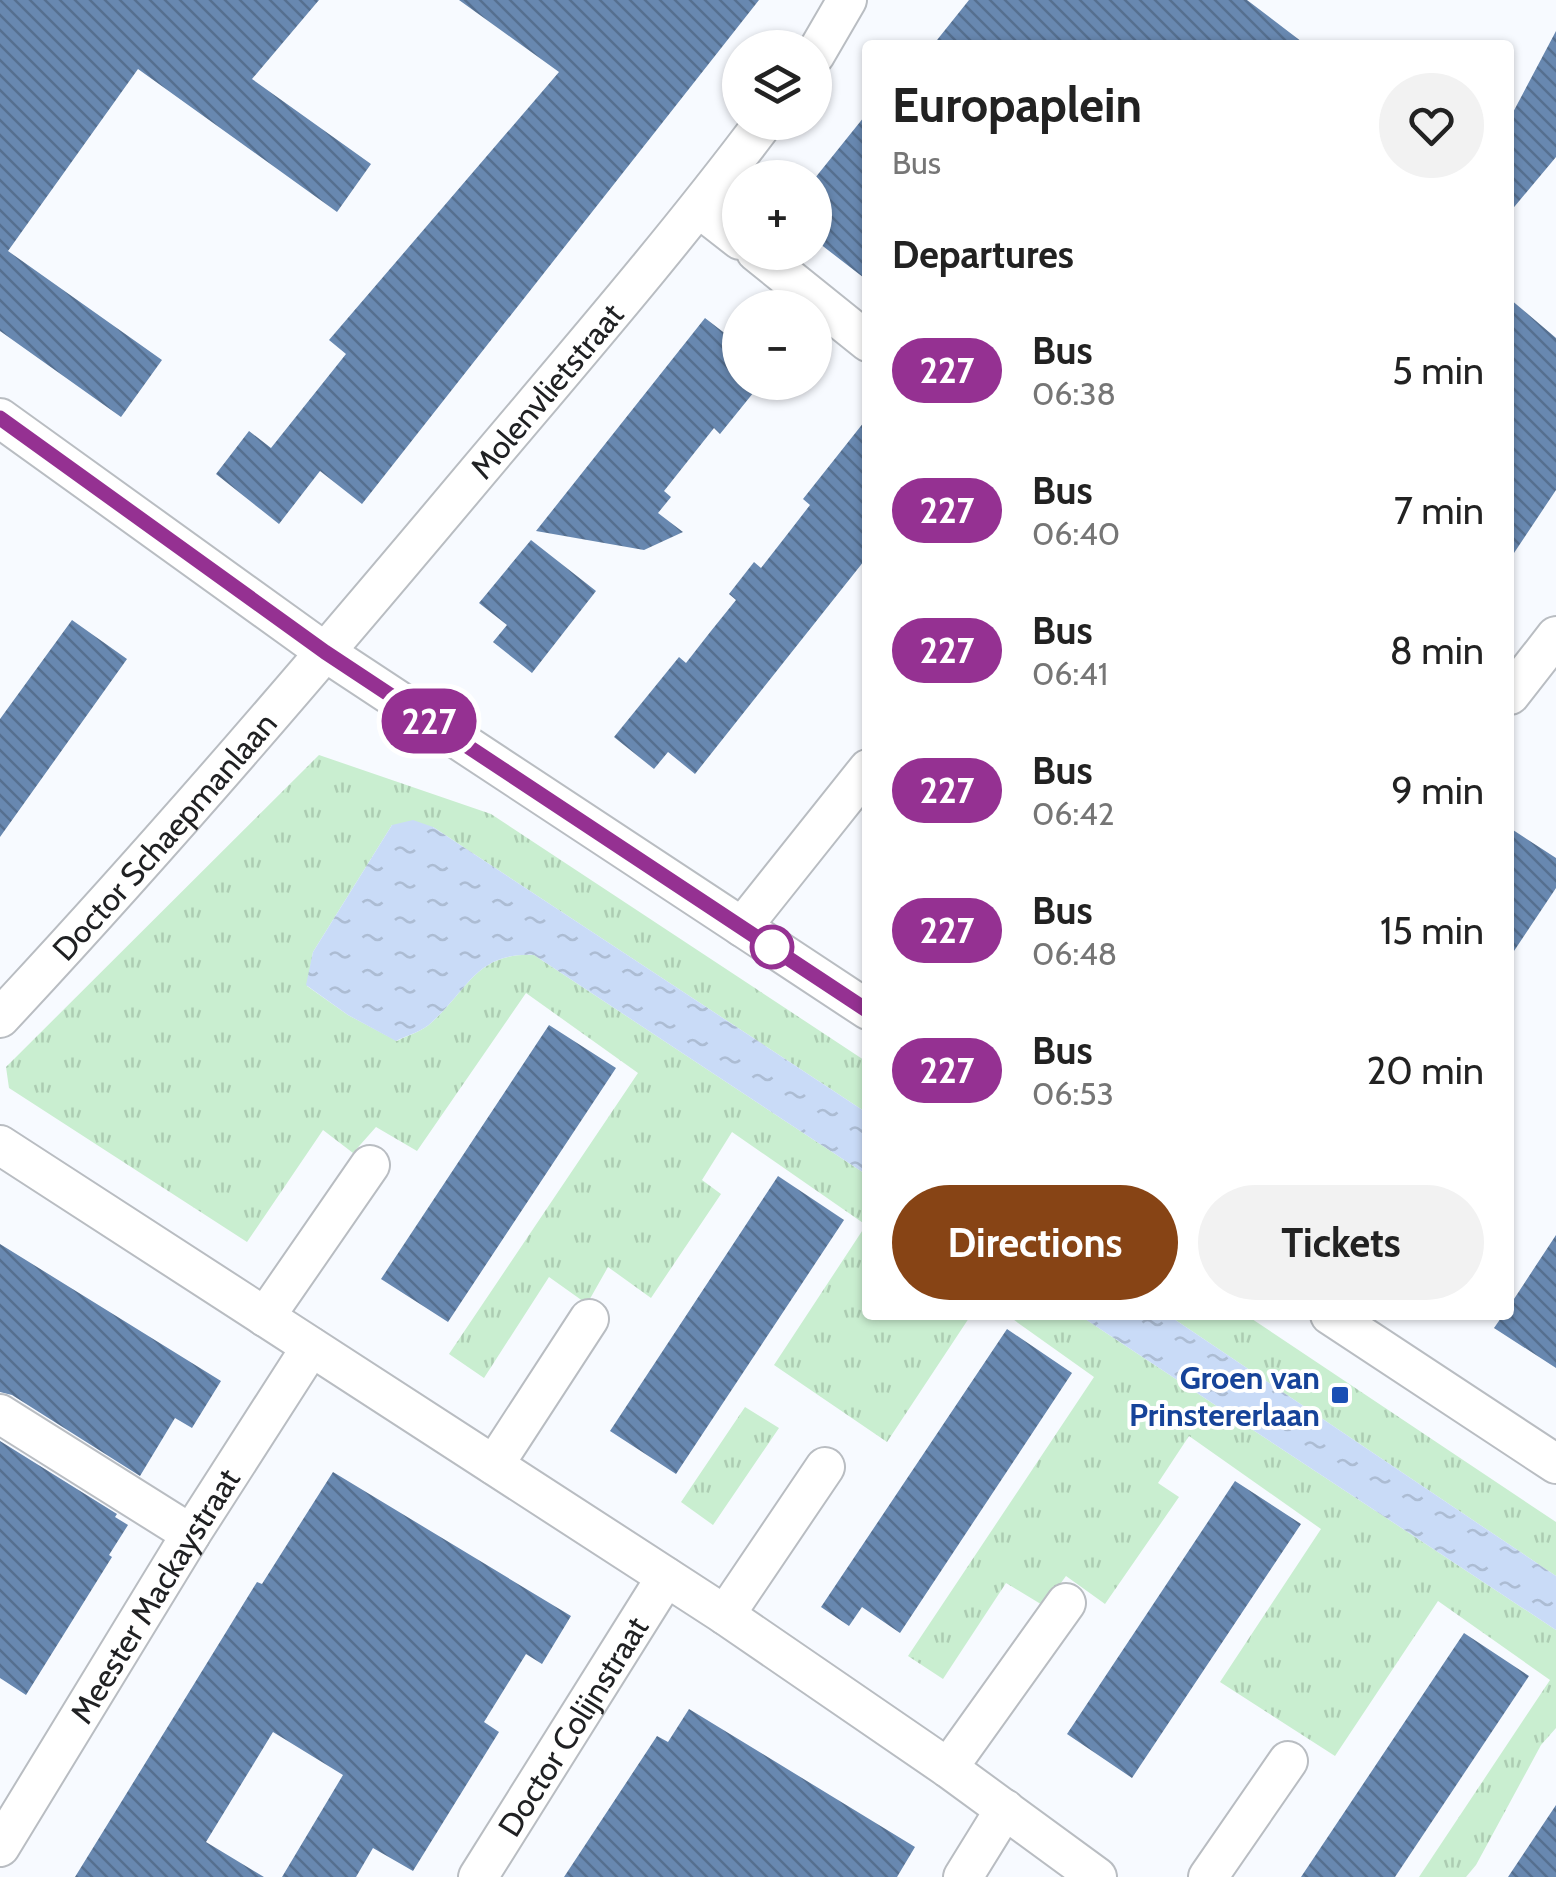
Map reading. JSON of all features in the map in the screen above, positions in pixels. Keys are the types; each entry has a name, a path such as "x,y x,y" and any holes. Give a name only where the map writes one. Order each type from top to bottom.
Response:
{"street":[{"path":"829,30 847,0"},
{"name":"Molenvlietstraat","path":"325,652 699,208 750,140"},
{"path":"699,208 722,226"},
{"path":"778,270 862,337"},
{"path":"0,418 325,652 862,1006"},
{"path":"1514,691 1556,636"},
{"name":"Doctor Schaepmanlaan","path":"0,1018 325,652"},
{"path":"742,927 862,777"},
{"path":"0,1145 725,1615 948,1768 1096,1877"},
{"path":"265,1316 370,1166"},
{"path":"494,1465 589,1320"},
{"path":"1338,1320 1556,1463"},
{"name":"Meester Mackaystraat","path":"0,1847 310,1346"},
{"path":"0,1414 191,1534"},
{"path":"725,1615 826,1466"},
{"name":"Doctor Colijnstraat","path":"478,1877 666,1577"},
{"path":"948,1768 1066,1603"},
{"path":"1208,1877 1288,1761"},
{"path":"963,1877 1006,1809"}],"green space":[{"path":"319,755 491,814 862,1059 862,1110 433,827 392,825 313,952 307,986 348,1015 397,1041 428,1025 486,966 499,959 534,955 862,1172 862,1222 732,1132 702,1180 721,1194 651,1298 608,1267 587,1304 549,1277 484,1378 449,1354 638,1073 526,993 417,1151 376,1127 353,1153 323,1130 247,1242 9,1088 6,1067"},
{"path":"862,1231 862,1320 968,1320 887,1442 774,1365"},
{"path":"1014,1320 1087,1320 1556,1630 1556,1728 1541,1745 1466,1877 1419,1877 1550,1680 1438,1601 1335,1756 1220,1682 1321,1529 1189,1436 1158,1483 1179,1497 1105,1604 1066,1576 1044,1606 1006,1583 943,1679 908,1656 1094,1377"},
{"path":"1175,1320 1253,1320 1556,1522 1556,1576"},
{"path":"745,1407 779,1428 713,1525 681,1502"}],"water":[{"path":"413,820 433,827 862,1110 862,1172 534,955 499,959 486,966 428,1025 396,1041 348,1015 306,985 313,952 392,825"},
{"path":"1087,1320 1175,1320 1556,1576 1556,1630"}],"building":[{"path":"0,0 319,0 252,79 371,164 337,212 138,69 8,251 162,360 121,417 0,331"},
{"path":"459,0 759,0 735,30 722,30 722,47 362,504 320,471 279,524 216,474 249,431 271,448 346,354 329,340 559,72"},
{"path":"969,0 1247,0 1299,40 937,40"},
{"path":"1556,31 1556,157 1514,207 1514,110"},
{"path":"862,119 862,276 832,253 829,160"},
{"path":"1514,302 1556,338 1556,490 1514,553"},
{"path":"705,318 722,331 722,400 747,400 720,434 714,428 664,491 671,497 658,513 683,532 644,550 536,531"},
{"path":"862,425 862,564 695,774 668,752 654,769 614,737 679,657 686,663 736,600 729,594 754,562 761,568 810,505 803,499"},
{"path":"531,540 596,591 532,673 493,642 507,625 479,603"},
{"path":"72,620 127,659 0,837 0,719"},
{"path":"1514,831 1556,858 1556,888 1514,951"},
{"path":"549,1025 616,1068 448,1322 381,1279"},
{"path":"778,1176 844,1220 676,1474 610,1431"},
{"path":"1556,1235 1556,1368 1494,1328 1500,1320 1514,1320 1514,1299"},
{"path":"0,1244 221,1381 192,1428 175,1418 140,1476 12,1395 0,1392"},
{"path":"1007,1329 1072,1373 900,1633 862,1607 849,1626 821,1607"},
{"path":"0,1441 117,1514 115,1517 128,1525 26,1695 0,1678"},
{"path":"333,1472 571,1616 542,1664 526,1654 484,1722 499,1732 413,1871 373,1848 356,1877 282,1877 343,1775 273,1732 206,1842 264,1877 75,1877 257,1582 262,1584"},
{"path":"1235,1481 1301,1524 1132,1778 1067,1734"},
{"path":"1464,1633 1529,1676 1395,1877 1301,1877"},
{"path":"689,1709 915,1847 897,1877 564,1877 657,1736 668,1742"},
{"path":"1556,1805 1556,1877 1508,1877"}],"bus line":[{"name":"227","path":"0,418 325,652 862,1007"}],"place":[{"name":"Groen van Prinstererlaan","path":"1340,1395"}]}
